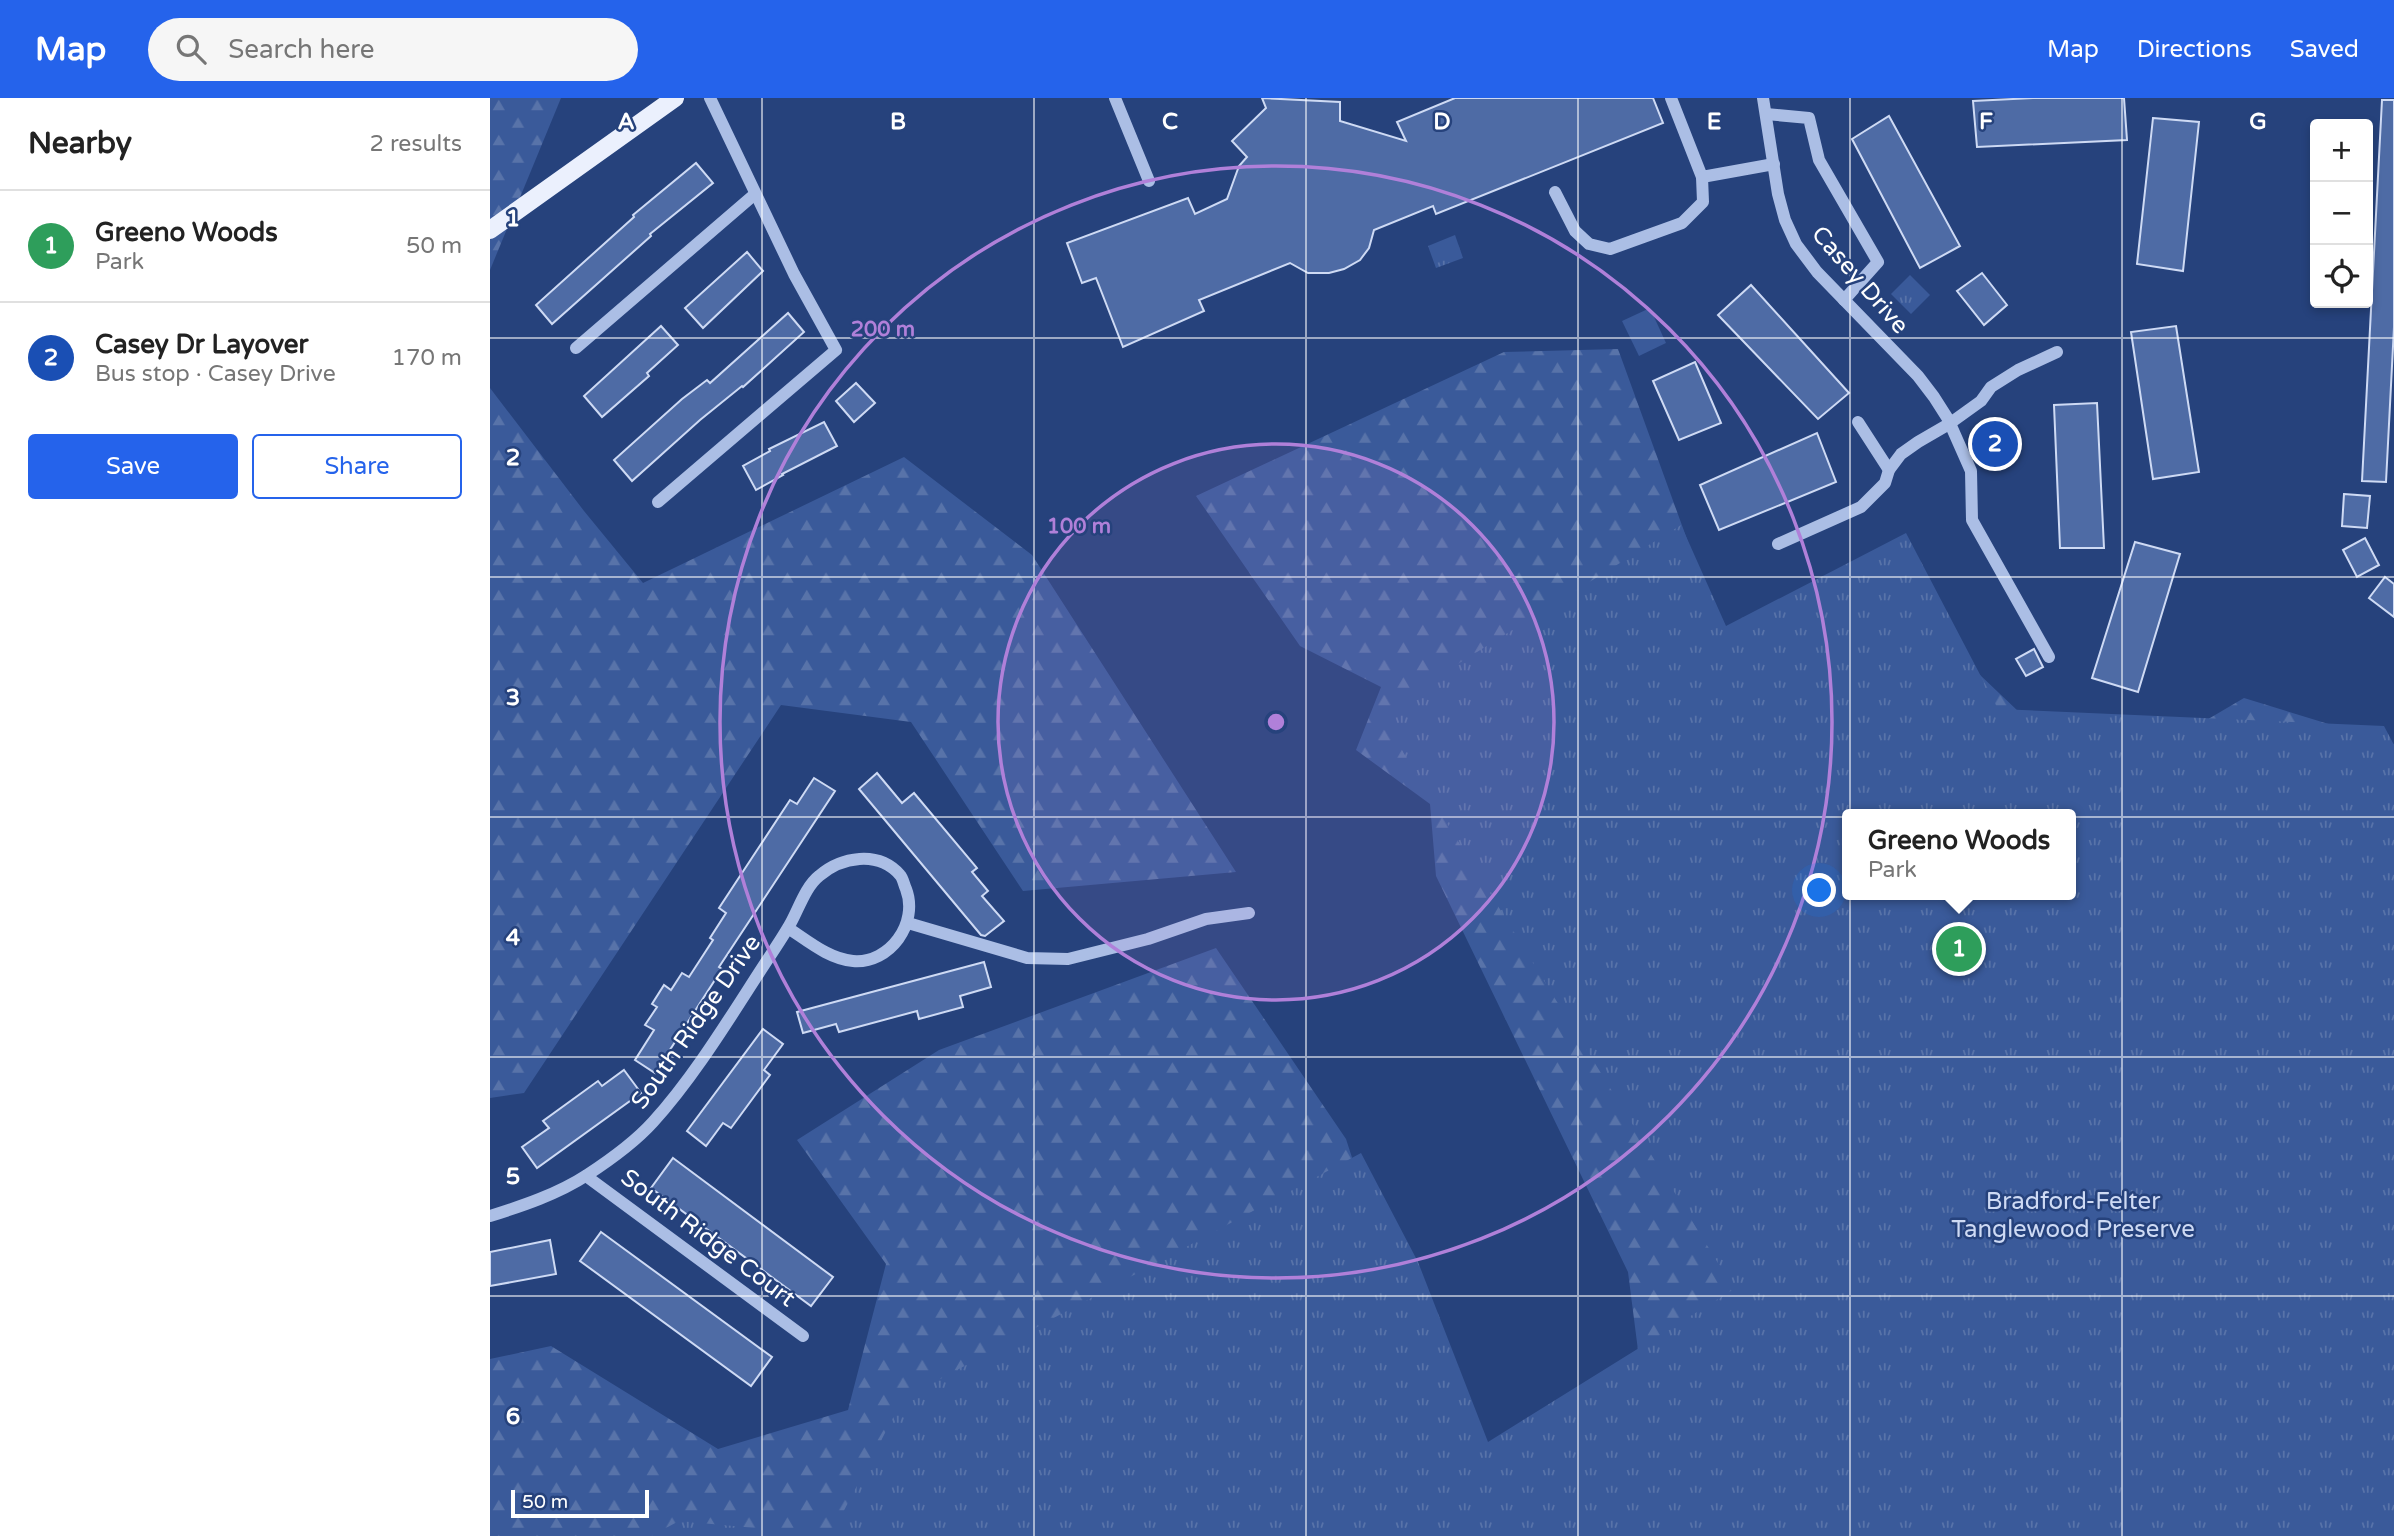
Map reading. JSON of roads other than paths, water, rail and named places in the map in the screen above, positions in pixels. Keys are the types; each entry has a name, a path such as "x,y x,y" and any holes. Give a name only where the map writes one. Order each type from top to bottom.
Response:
{"main road":[{"path":"490,230 675,98"}],"street":[{"path":"658,502 836,350 794,274 710,98"},
{"path":"1115,98 1149,181"},
{"path":"1555,192 1576,231 1589,244 1610,249 1682,223 1703,202 1702,177 1671,98"},
{"name":"Casey Drive","path":"1763,98 1781,207 1796,244 1817,272 1918,376 1934,397 1950,424 1971,471 1972,520 2049,657"},
{"path":"1766,114 1809,118 1819,160 1878,262 1844,300"},
{"path":"1702,177 1774,164"},
{"path":"576,348 755,194"},
{"path":"1779,544 1861,507 1885,483 1889,470 1902,454 1917,442 1950,424 1981,401 1991,387 2018,370 2057,352"},
{"path":"1858,422 1889,470"},
{"name":"South Ridge Drive","path":"490,1216 520,1207 586,1176 652,1123 677,1093 788,928 815,878 833,865 854,858 879,862 900,875 910,900 908,923 895,943 876,958 855,962 835,958 788,928"},
{"path":"908,923 1027,958 1068,959 1148,939 1206,919 1249,913"},
{"name":"South Ridge Court","path":"586,1176 803,1336"}],"place":[{"name":"Casey Dr Layover","path":"1995,444"},
{"name":"Greeno Woods","path":"1959,949"}],"park label":[{"name":"Bradford-Felter Tanglewood Preserve","path":"2073,1215"}]}
